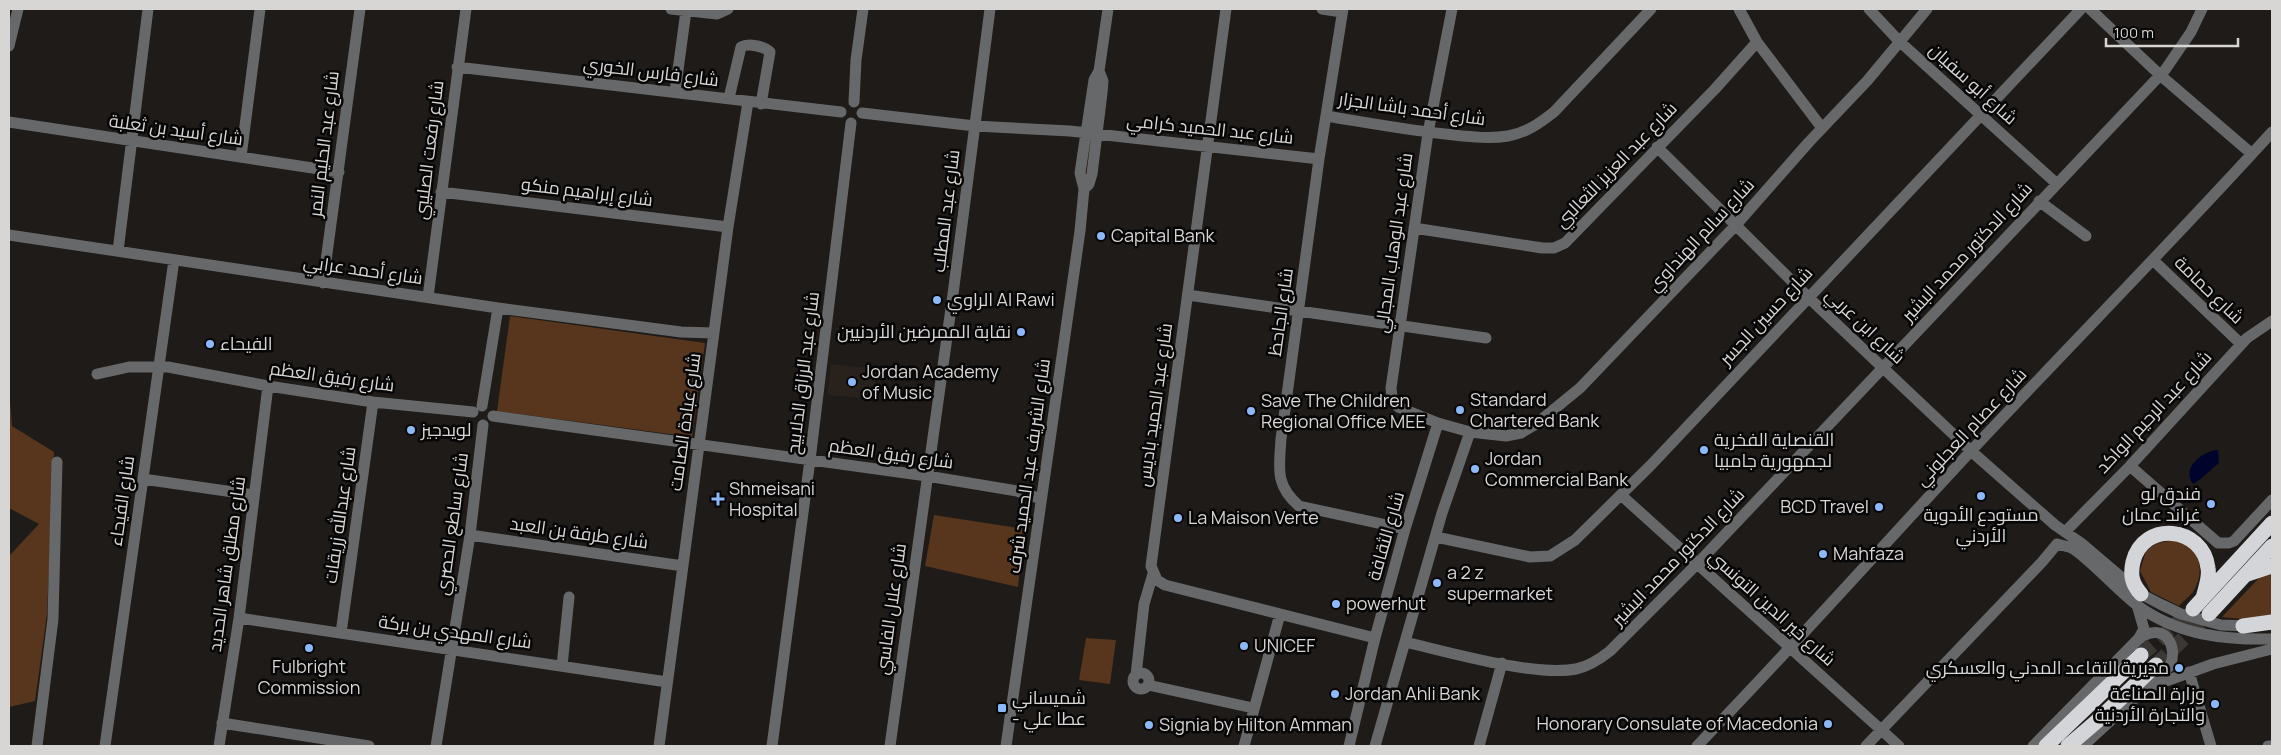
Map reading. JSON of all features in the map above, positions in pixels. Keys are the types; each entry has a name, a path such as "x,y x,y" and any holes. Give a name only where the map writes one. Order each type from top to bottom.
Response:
{"highway":[{"path":"2139,599 2133,585 2131,570 2134,556 2143,544 2155,536 2170,533 2184,536 2197,543 2205,555 2209,570 2198,603 2272,523"},
{"path":"2209,614 2272,546"},
{"path":"2246,574 2272,566"},
{"path":"2243,626 2272,622"},
{"path":"2046,746 2137,650"},
{"path":"2068,746 2156,665"}],"street":[{"path":"9,46 18,9"},
{"path":"118,251 130,141 148,9"},
{"path":"241,157 260,9"},
{"name":"شارع عبد الحليم النمر","path":"323,283 360,9"},
{"name":"شارع رفعت الصليبي","path":"428,296 466,9"},
{"path":"671,9 717,14 728,9"},
{"path":"854,102 856,60 862,9"},
{"name":"شارع عبد المطلب","path":"927,476 990,9"},
{"name":"شارع الشريف عبد الحميد شرف","path":"1006,746 1084,189 1089,184 1092,174 1091,134 1103,87 1099,71 1108,9"},
{"name":"شارع عبد الحميد باديس","path":"1153,574 1150,557 1188,295 1226,9"},
{"path":"1322,9 1342,10"},
{"name":"شارع عبد الوهاب المجالي","path":"1452,9 1428,132 1391,388 1392,397 1398,406 1438,423 1470,432"},
{"name":"شارع أحمد باشا الجزار","path":"1326,116 1428,132 1499,137 1525,131 1542,122 1554,112 1651,9"},
{"path":"1739,9 1756,42 1822,128"},
{"name":"شارع أبو سفيان","path":"1869,9 1899,41 2056,183"},
{"name":"شارع سالم الهنداوي","path":"1470,432 1506,436 1521,433 1536,424 1580,388 1735,226 1822,128 1867,81 1927,9"},
{"name":"شارع حسين الجسر","path":"1436,537 1522,556 1550,556 1574,540 1621,495 2081,9"},
{"path":"2090,9 2254,152"},
{"name":"شارع الدكتور محمد البشير","path":"1405,642 1536,669 1566,670 1590,665 1598,660 1624,638 1697,564 2162,73 2191,32 2202,9"},
{"name":"شارع الجاحظ","path":"1342,10 1298,310 1281,439 1280,476 1283,489 1299,506 1405,529"},
{"path":"675,92 686,11"},
{"name":"شارع عبد العزيز الثعالبي","path":"1414,228 1542,248 1554,248 1565,243 1656,147 1715,89 1756,42"},
{"path":"729,98 741,47 747,45 767,49 770,52 761,104"},
{"name":"شارع فارس الخوري","path":"458,67 841,112"},
{"name":"شارع عبادة الصامت","path":"659,746 728,227 748,102"},
{"path":"854,102 859,105 862,113 857,122 851,122 844,119 841,112 847,103 854,102"},
{"path":"862,113 975,126 1091,134"},
{"name":"شارع أسيد بن ثعلبة","path":"9,122 339,172"},
{"name":"شارع عبد الرزاق الدلابيح","path":"772,746 810,460 851,122"},
{"name":"شارع عصام العجلوني","path":"1697,746 1790,649 1971,451 2156,258 2272,132"},
{"name":"شارع عبد الحميد كرامي","path":"1091,134 1319,159"},
{"name":"شارع ابن عربي","path":"1656,147 1808,297 1971,451 2065,532 2139,599 2157,618 2184,630 2220,638 2272,639"},
{"name":"شارع إبراهيم منكو","path":"441,192 728,227"},
{"path":"2039,201 2086,236"},
{"name":"شارع أحمد عرابي","path":"9,234 498,308 681,332 714,333"},
{"name":"شارع حمامة","path":"2156,258 2244,341"},
{"name":"شارع الفيحاء","path":"105,746 174,260"},
{"path":"1188,295 1486,338"},
{"path":"478,409 491,410 492,416 488,424 483,425 474,421 498,308"},
{"name":"شارع عبد الرحيم الواكد","path":"2065,532 2130,466 2244,341 2272,321"},
{"name":"شارع رفيق العظم","path":"97,374 129,367 158,366 268,386 373,402 478,409"},
{"name":"شارع مطلق شاهر الحديد","path":"218,746 239,618 268,386"},
{"name":"شارع عبدالله زريقات","path":"341,633 373,402"},
{"name":"شارع رفيق العظم","path":"492,416 927,476 1017,491 1041,499"},
{"name":"شارع الثقافة","path":"1349,746 1375,638 1405,529 1438,423"},
{"name":"شارع ساطع الحصري","path":"436,746 470,535 483,425"},
{"path":"1375,746 1436,537 1470,432"},
{"path":"37,746 52,619 57,462"},
{"path":"2130,466 2218,543 2234,541 2272,500"},
{"name":"شارع علال الفاسي","path":"890,746 927,476"},
{"path":"143,479 254,495"},
{"name":"شارع رفيق العظم","path":"1017,491 1028,489 1044,482"},
{"name":"شارع خير الدين التونسي","path":"1621,495 1899,746"},
{"path":"1866,746 2057,544 2055,525"},
{"name":"شارع طرفة بن العبد","path":"470,535 683,566"},
{"name":"شارع ابن عربي","path":"2057,544 2074,550 2139,599 2221,625 2272,626"},
{"path":"1153,574 1157,580 1165,585 1375,638"},
{"path":"1153,574 1144,604 1136,675 1142,673 1147,676 1148,685 1253,708"},
{"path":"562,666 569,597"},
{"path":"2137,650 2144,629 2139,599"},
{"path":"1244,746 1280,614"},
{"name":"شارع المهدي بن بركة","path":"239,618 667,682"},
{"path":"2033,746 2137,650 2145,635 2156,633 2168,638 2174,654 2170,666 2084,746"},
{"path":"2147,688 2189,672 2272,649"},
{"path":"1479,746 1502,663"},
{"path":"2189,672 2210,746"},
{"path":"222,724 370,746"},
{"path":"2088,746 2101,730"}],"shaded area":[{"path":"510,316 705,343 692,437 497,411"},
{"name":"Jordan Academy of Music","path":"831,364 876,369 873,399 827,395"},
{"path":"9,389 12,426 54,452 47,614 35,701 9,707 9,556 39,524 9,508"},
{"path":"934,515 1024,529 1018,587 925,566"},
{"path":"2173,540 2186,544 2193,550 2200,567 2196,586 2179,606 2151,592 2140,571 2146,550 2158,543"},
{"path":"2272,571 2272,615 2242,619 2222,617 2259,578"},
{"path":"1086,638 1116,640 1110,684 1079,680"}],"water":[{"path":"2218,450 2219,463 2193,484 2190,472 2195,461 2206,453"}],"tunnel":[{"path":"2141,655 2193,609"},
{"path":"2156,665 2209,614"}],"place":[{"name":"Capital Bank","path":"1101,236"},
{"name":"الراوي Al Rawi","path":"937,300"},
{"name":"نقابة الممرضين الأردنيين","path":"1021,332"},
{"name":"الفيحاء","path":"210,344"},
{"name":"Jordan Academy of Music","path":"852,382"},
{"name":"Standard Chartered Bank","path":"1460,410"},
{"name":"Save The Children Regional Office MEE","path":"1251,411"},
{"name":"لويدجيز","path":"411,430"},
{"name":"القنصاية الفخرية لجمهورية جامبيا","path":"1704,450"},
{"name":"Jordan Commercial Bank","path":"1475,469"},
{"name":"مستودع الأدوية الأردني","path":"1981,496"},
{"name":"Shmeisani Hospital","path":"718,499"},
{"name":"فندق لو غراند عمان","path":"2211,504"},
{"name":"BCD Travel","path":"1879,507"},
{"name":"La Maison Verte","path":"1178,518"},
{"name":"Mahfaza","path":"1823,554"},
{"name":"a 2 z supermarket","path":"1437,583"},
{"name":"powerhut","path":"1336,604"},
{"name":"UNICEF","path":"1244,646"},
{"name":"Fulbright Commission","path":"309,648"},
{"name":"مديرية التقاعد المدني والعسكري","path":"2179,668"},
{"name":"Jordan Ahli Bank","path":"1335,694"},
{"name":"وزارة الصناعة والتجارة الأردنية","path":"2215,704"},
{"name":"شميساني - عطا علي","path":"1002,708"},
{"name":"Honorary Consulate of Macedonia","path":"1828,724"},
{"name":"Signia by Hilton Amman","path":"1149,725"}]}
